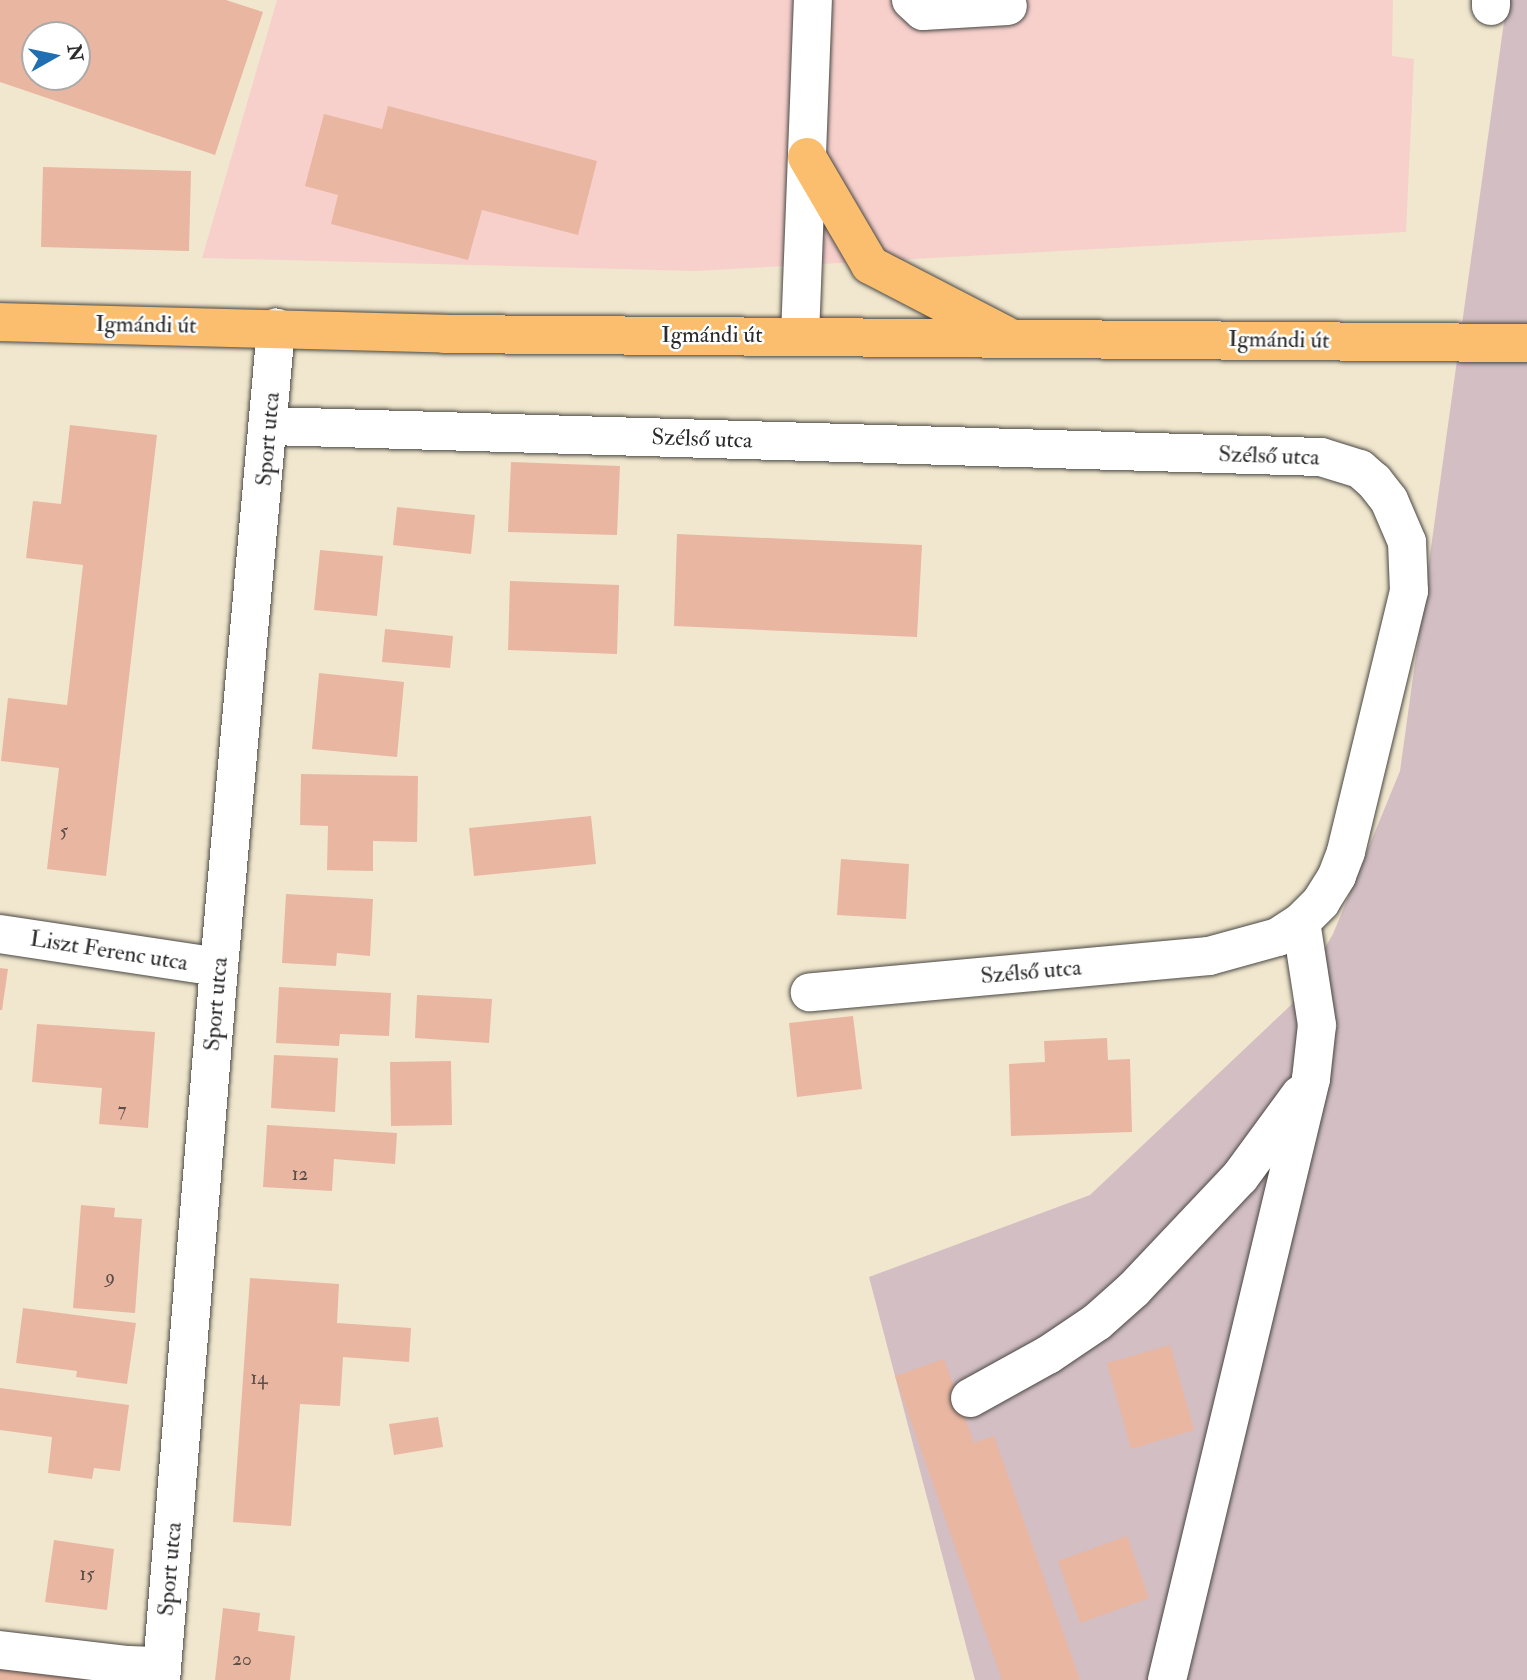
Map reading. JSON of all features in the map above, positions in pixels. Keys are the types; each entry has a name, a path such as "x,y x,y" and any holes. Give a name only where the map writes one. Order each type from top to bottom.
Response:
{"main road":[{"path":"807,156 870,265 1010,337"},
{"name":"Igmándi út","path":"0,322 444,334 1527,343"}],"street":[{"path":"800,336 813,0"},
{"path":"911,0 923,11 1008,6"},
{"name":"Sport utca","path":"161,1673 219,967 270,426 276,328"},
{"name":"Szélső utca","path":"270,426 1321,457 1360,469 1374,481 1389,500 1402,526 1407,542 1409,590 1346,852 1337,876 1321,902 1301,922 1278,937 1209,956 810,992"},
{"path":"1167,1680 1311,1079 1317,1025 1301,922"},
{"name":"Liszt Ferenc utca","path":"0,933 219,967"},
{"path":"970,1398 1048,1355 1097,1322 1134,1289 1240,1177 1311,1079"},
{"path":"0,1650 128,1665 161,1673"}],"shaded area":[{"path":"277,0 1393,0 1392,56 1414,59 1406,232 695,271 202,258"},
{"path":"1507,0 1527,0 1527,1680 975,1680 869,1277 1090,1195 1291,1005 1333,934 1400,771"}],"building":[{"path":"0,0 226,0 263,12 215,155 27,91 91,91 91,21 21,21 21,89 0,82"},
{"path":"388,106 597,161 578,235 482,210 468,260 331,224 338,195 305,186 324,114 382,129"},
{"path":"43,167 191,171 189,251 41,247"},
{"path":"70,425 157,435 106,876 47,869 59,768 1,761 8,698 67,705 83,565 26,558 33,501 61,504"},
{"path":"511,462 620,466 617,535 508,532"},
{"path":"397,507 475,515 471,554 393,545"},
{"path":"677,534 922,545 917,637 674,626"},
{"path":"320,550 383,556 377,616 314,610"},
{"path":"510,581 619,585 617,654 508,650"},
{"path":"385,629 453,636 450,668 382,662"},
{"path":"319,673 404,682 397,757 312,749"},
{"path":"301,774 418,776 417,842 373,841 373,871 327,870 328,826 300,825"},
{"path":"591,816 596,864 474,876 469,828"},
{"path":"841,859 909,864 906,919 837,915"},
{"path":"286,894 373,899 370,956 337,953 336,966 282,963"},
{"path":"0,968 8,969 2,1010 0,1010"},
{"path":"279,987 391,993 389,1036 340,1034 339,1046 276,1043"},
{"path":"417,995 492,999 489,1043 415,1038"},
{"path":"853,1016 862,1089 797,1097 789,1023"},
{"path":"37,1024 155,1032 148,1128 99,1124 102,1088 32,1082"},
{"path":"1107,1038 1108,1060 1130,1059 1132,1132 1011,1136 1009,1064 1045,1062 1044,1041"},
{"path":"274,1055 338,1058 335,1112 271,1108"},
{"path":"451,1061 452,1125 391,1126 390,1062"},
{"path":"267,1125 397,1133 395,1164 334,1159 332,1191 263,1187"},
{"path":"81,1205 115,1208 114,1217 142,1219 135,1313 73,1308"},
{"path":"250,1278 339,1284 337,1323 411,1328 409,1362 343,1357 340,1406 300,1404 291,1526 233,1522"},
{"path":"23,1308 136,1323 127,1384 76,1377 77,1371 16,1363"},
{"path":"1170,1345 1194,1430 1131,1449 1107,1363"},
{"path":"944,1359 974,1443 994,1436 1080,1680 1002,1680 895,1376"},
{"path":"0,1388 129,1405 120,1471 94,1468 92,1479 48,1473 52,1437 0,1430"},
{"path":"438,1417 443,1447 394,1455 389,1424"},
{"path":"1127,1536 1149,1598 1080,1623 1058,1561"},
{"path":"54,1540 114,1549 107,1610 45,1602"},
{"path":"223,1608 260,1613 258,1631 295,1636 290,1680 215,1680"},
{"path":"0,1669 85,1678 85,1680 0,1680"}]}
